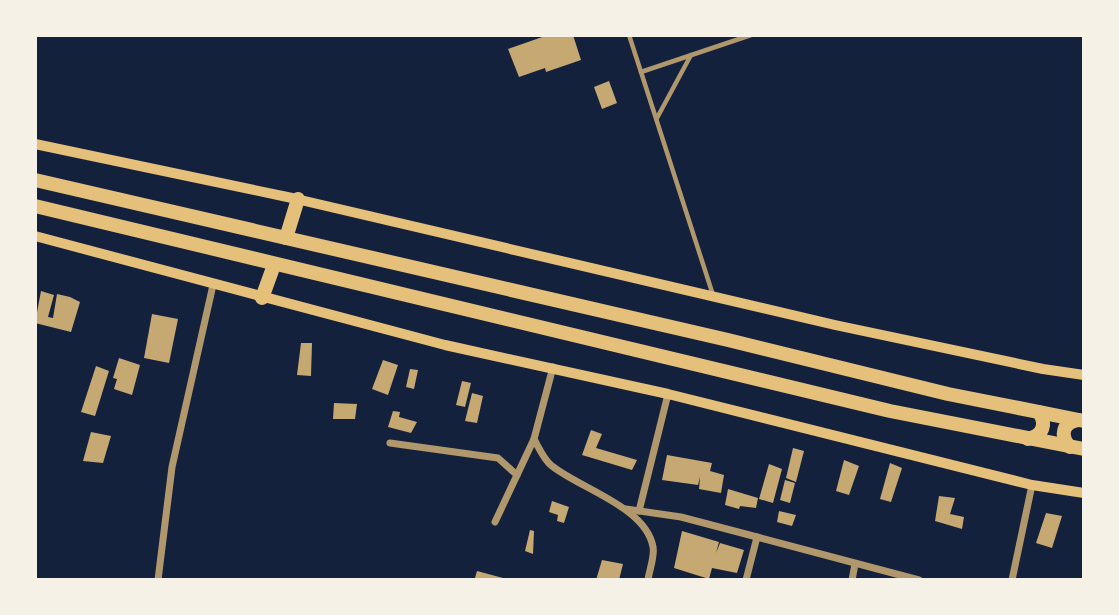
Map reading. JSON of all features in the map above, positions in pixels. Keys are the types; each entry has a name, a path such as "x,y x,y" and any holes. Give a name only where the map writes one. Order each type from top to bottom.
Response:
{"highway":[{"path":"35,180 728,340 948,394 1081,421"},
{"path":"286,238 298,200"},
{"path":"35,206 890,411 1077,448"},
{"path":"262,298 274,265"},
{"path":"1028,439 1037,436 1043,429 1044,420 1039,412"},
{"path":"1077,448 1064,440 1063,430 1069,423 1081,421"}],"main road":[{"path":"35,144 298,200 715,298 1043,369 1084,375"},
{"path":"35,236 445,345 668,394 1032,485 1084,493"}],"street":[{"path":"158,580 172,467 213,285"},
{"path":"495,522 534,439 553,367"},
{"path":"639,511 668,394"},
{"path":"534,439 549,464 626,509 643,527 653,548 648,580"},
{"path":"390,443 498,458 517,475"},
{"path":"1012,580 1032,485"},
{"path":"626,509 681,517 919,580"},
{"path":"746,580 757,537"},
{"path":"852,580 855,564"}],"lane":[{"path":"629,35 715,298"},
{"path":"642,72 751,35"},
{"path":"657,119 692,53"}],"building":[{"path":"548,35 573,35 581,60 546,72 545,68 519,77 508,49"},
{"path":"609,81 617,103 602,109 594,87"},
{"path":"41,291 54,295 48,317 53,318 57,294 80,302 71,332 35,323"},
{"path":"152,314 178,319 169,363 144,358"},
{"path":"301,343 312,343 311,376 297,375"},
{"path":"119,358 140,365 132,395 114,389 117,379 113,378"},
{"path":"383,360 398,365 388,395 372,389"},
{"path":"96,366 109,371 95,416 81,412"},
{"path":"410,369 418,370 414,389 406,387"},
{"path":"462,381 471,383 465,407 456,405"},
{"path":"472,393 483,396 477,423 465,421"},
{"path":"334,403 357,404 355,419 333,419"},
{"path":"393,411 400,412 399,417 417,422 411,433 388,427"},
{"path":"591,430 602,434 596,448 637,460 632,470 582,455"},
{"path":"91,432 111,436 103,463 83,461"},
{"path":"793,448 804,451 796,482 786,478"},
{"path":"667,455 712,463 710,471 724,475 721,493 699,489 700,477 698,485 662,480"},
{"path":"844,460 859,466 849,495 836,491"},
{"path":"890,463 902,468 891,502 880,499"},
{"path":"769,464 782,469 773,503 759,499"},
{"path":"785,480 795,483 790,503 780,500"},
{"path":"728,489 758,498 756,508 740,506 739,509 725,505"},
{"path":"939,496 955,498 950,514 964,517 962,529 935,521"},
{"path":"552,501 569,507 564,523 557,521 558,515 549,512"},
{"path":"779,511 796,515 792,526 777,522"},
{"path":"1046,513 1062,516 1052,548 1036,543"},
{"path":"530,530 534,531 533,554 525,551"},
{"path":"682,531 719,542 716,553 720,543 744,550 737,573 712,568 709,579 674,568"},
{"path":"602,560 623,564 619,580 596,580"},
{"path":"477,571 503,578 475,578"}]}
